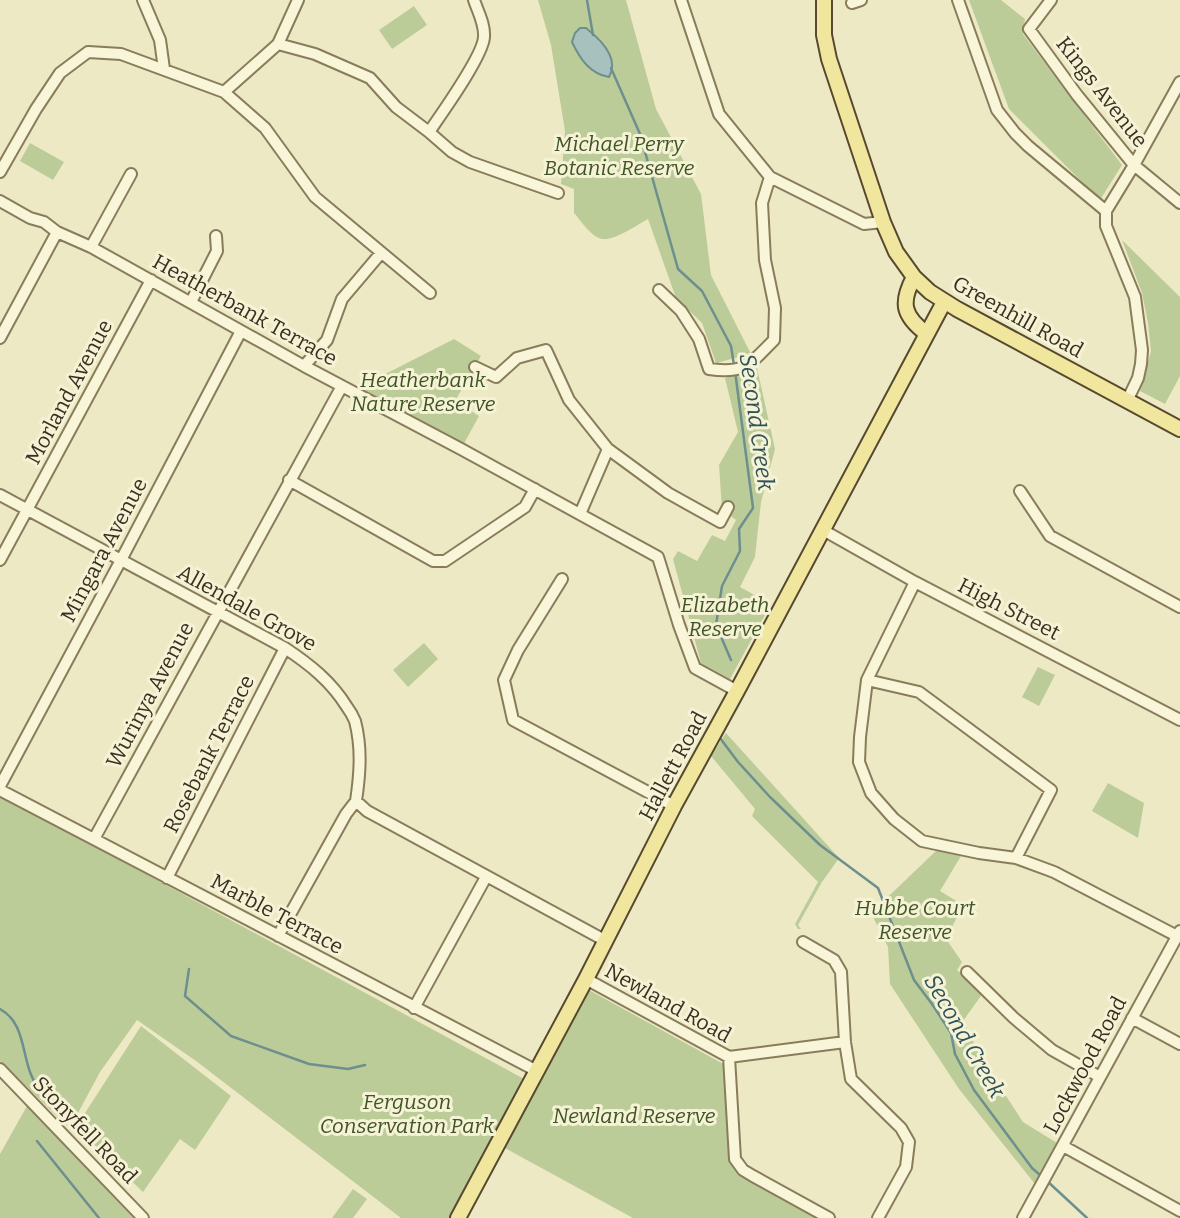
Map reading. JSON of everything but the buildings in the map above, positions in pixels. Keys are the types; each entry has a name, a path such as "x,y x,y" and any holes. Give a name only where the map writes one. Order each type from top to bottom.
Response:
{"main road":[{"name":"Greenhill Road","path":"824,0 824,35 829,59 883,222 897,253 914,277 944,302 1180,429"},
{"path":"914,277 905,298 906,308 918,327 927,334"},
{"name":"Hallett Road","path":"463,1216 674,807 944,302"}],"street":[{"path":"143,0 160,40 164,69"},
{"path":"224,92 278,44 298,0"},
{"path":"429,132 478,56 484,41 484,28 474,0"},
{"path":"681,0 719,114 770,177 864,224 883,222"},
{"path":"958,0 997,110 1014,133 1028,146 1106,211"},
{"name":"Kings Avenue","path":"1051,0 1029,29 1077,95 1135,164 1180,203"},
{"path":"278,44 316,54 370,78 396,107 452,152 470,162 558,193"},
{"path":"0,172 36,109 60,74 89,52 121,54 224,92 265,128 316,197 430,293"},
{"path":"1127,401 1138,378 1142,350 1135,297 1106,226 1106,211 1180,82"},
{"path":"91,247 131,174"},
{"path":"659,290 681,311 699,338 709,369 734,370 750,364 774,340 775,308 765,260 762,204 770,177"},
{"name":"Heatherbank Terrace","path":"0,201 91,247 304,366 658,557 695,668 737,691"},
{"path":"0,338 57,232"},
{"path":"191,302 217,251 216,236"},
{"path":"304,366 327,340 342,299 381,253"},
{"name":"Morland Avenue","path":"0,560 151,280"},
{"name":"Mingara Avenue","path":"0,788 241,331"},
{"path":"475,367 496,377 517,358 546,350 569,400 608,449 668,493 720,523 728,507"},
{"name":"Wurinya Avenue","path":"94,839 342,386"},
{"path":"580,514 608,449"},
{"path":"289,480 433,561 444,561 525,507 535,489"},
{"path":"1020,491 1050,536 1180,607"},
{"name":"Allendale Grove","path":"0,495 285,648 314,667 339,693 354,718 360,770 356,801"},
{"name":"High Street","path":"822,530 915,582 1180,720"},
{"path":"562,579 518,650 504,680 513,720 674,807"},
{"path":"915,582 867,680 859,762 871,793 894,818 922,841 1016,858 1054,872 1179,934"},
{"name":"Rosebank Terrace","path":"167,878 285,648"},
{"path":"867,680 919,692 1051,790 1016,858"},
{"name":"Marble Terrace","path":"0,788 537,1071"},
{"path":"278,936 346,814 356,801 367,811 606,941"},
{"path":"414,1008 486,877"},
{"name":"Lockwood Road","path":"1023,1218 1179,934"},
{"path":"803,942 834,960 841,972 845,1042 851,1079 901,1128 909,1142 906,1167 878,1218"},
{"path":"967,972 1014,1018 1052,1050 1100,1077"},
{"name":"Newland Road","path":"586,979 729,1058 735,1159 743,1170 829,1218"},
{"path":"1132,1018 1180,1044"},
{"path":"729,1058 845,1042"},
{"name":"Stonyfell Road","path":"0,1069 143,1218"},
{"path":"1063,1146 1180,1211"}],"green space":[{"name":"Michael Perry Botanic Reserve","path":"538,0 626,0 656,109 701,194 711,275 751,354 716,363 702,323 676,298 648,219 620,235 603,239 591,232 574,213 574,189 561,184 565,131 551,45"},
{"path":"969,0 1001,0 1025,19 1023,34 1122,165 1100,200 1009,109"},
{"path":"414,6 427,25 392,49 379,30"},
{"path":"30,143 64,162 53,180 20,161"},
{"path":"1122,240 1180,297 1180,376 1165,404 1140,391 1151,351 1148,323 1142,293"},
{"name":"Heatherbank Nature Reserve","path":"454,339 481,356 455,401 479,416 461,449 352,391"},
{"name":"Elizabeth Reserve","path":"757,368 775,449 761,502 755,557 740,587 771,604 730,679 701,663 673,559 678,551 697,561 712,535 725,541 736,520 722,510 719,465 738,432 725,378"},
{"path":"424,643 438,659 408,687 393,670"},
{"path":"1038,667 1055,675 1039,706 1022,697"},
{"path":"726,733 839,858 798,925 801,929 795,924 818,882 752,816 755,809 711,756"},
{"path":"1108,783 1144,803 1138,838 1092,811"},
{"name":"Ferguson Conservation Park","path":"0,795 526,1080 455,1218 401,1218 196,1061 137,1020 100,1072 70,1128 64,1123 0,1061"},
{"name":"Hubbe Court Reserve","path":"937,850 961,856 940,891 963,905 946,939 962,962 957,970 983,993 963,1021 982,1059 1023,1122 1057,1143 1035,1184 959,1089 890,984 888,947 871,913"},
{"name":"Newland Reserve","path":"589,990 727,1066 730,1153 743,1176 820,1218 633,1218 503,1147"},
{"path":"141,1026 231,1096 195,1150 180,1139 143,1192 76,1127"},
{"path":"27,1106 133,1218 0,1218 0,1154"},
{"path":"353,1189 367,1199 353,1218 332,1218"}],"water":[{"path":"580,28 586,28 602,43 610,56 612,70 609,77 596,73 586,65 572,42"}],"waterway":[{"name":"Second Creek","path":"587,0 593,35"},
{"name":"Second Creek","path":"611,68 640,134 678,269 702,291 731,346 734,365"},
{"name":"Second Creek","path":"731,660 716,625 722,586 740,551 739,529 753,508 735,371"},
{"name":"Second Creek","path":"728,723 720,738 738,762 820,845 878,888 914,980 951,1033 955,1054 974,1090 1032,1168 1041,1176"},
{"path":"189,969 185,996 231,1036 309,1064 348,1069 365,1065"},
{"path":"0,1009 8,1014 17,1028 30,1072 42,1097"},
{"path":"37,1141 99,1218"},
{"name":"Second Creek","path":"1046,1180 1087,1218"}]}
